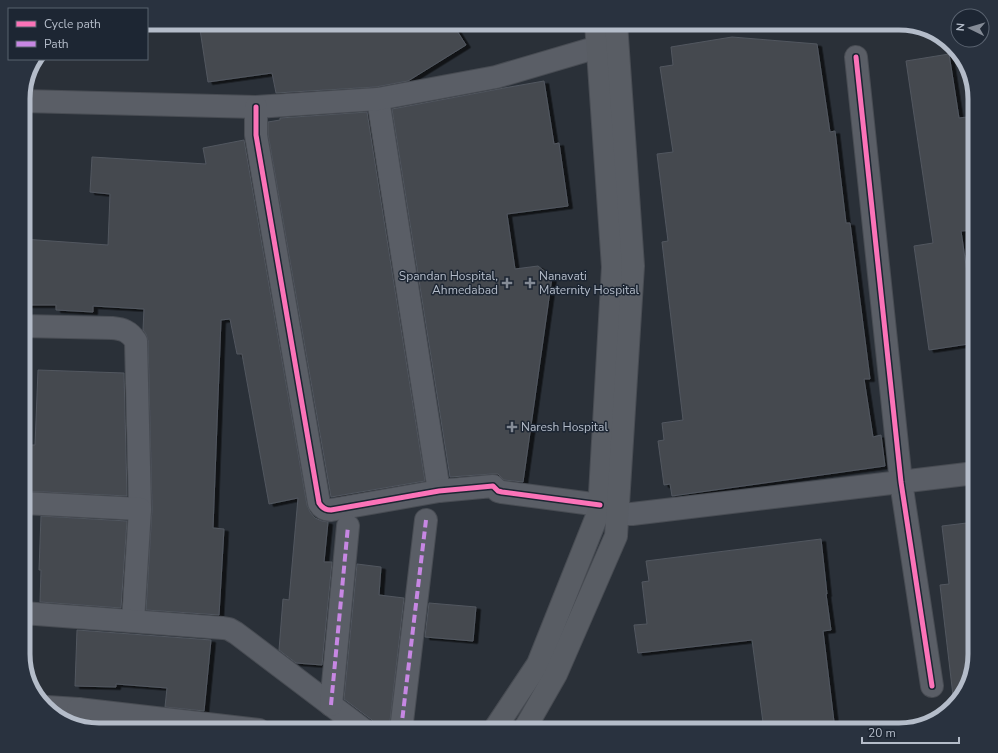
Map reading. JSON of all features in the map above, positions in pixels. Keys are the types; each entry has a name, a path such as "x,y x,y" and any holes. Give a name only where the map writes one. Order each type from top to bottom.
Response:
{"main road":[{"path":"528,723 556,674 616,536 606,510 613,267 597,30"},
{"path":"499,723 538,664 606,510 633,266 616,30"}],"street":[{"path":"30,101 256,107 378,99 496,77 598,47"},
{"path":"856,57 901,482 932,686"},
{"path":"378,99 439,491"},
{"path":"256,107 256,135 319,503 322,508 331,510 439,491 493,486 498,491 502,492 632,514 968,474"},
{"path":"30,326 123,329 136,341 140,509 133,621"},
{"path":"30,503 140,509"},
{"path":"402,723 426,520"},
{"path":"331,705 348,526"},
{"path":"30,614 229,629 355,723"},
{"path":"60,711 78,716 168,723"}],"building":[{"path":"200,30 456,30 466,45 408,81 376,87 276,93 272,73 208,82"},
{"path":"732,37 817,44 830,132 835,131 846,223 850,223 870,379 864,379 873,437 881,435 885,466 672,496 670,484 664,485 658,441 664,440 662,423 683,420 662,242 668,241 657,154 673,152 660,67 673,65 671,47"},
{"path":"949,54 959,118 968,117 968,230 961,231 968,279 968,344 929,350 914,246 933,243 906,61"},
{"path":"544,81 554,144 559,143 568,206 507,214 515,269 538,266 552,277 523,482 504,480 498,474 450,477 392,109"},
{"path":"367,112 425,481 331,497 268,134 268,122 280,120 280,118"},
{"path":"244,140 307,505 315,518 328,522 324,562 332,562 322,665 296,663 279,650 283,599 289,600 298,498 269,504 242,354 237,354 230,319 221,320 213,528 224,529 219,615 146,610 152,509 148,341 143,330 144,309 93,306 93,312 56,310 56,305 30,305 30,239 108,245 110,194 90,192 92,157 206,164 203,148"},
{"path":"38,370 124,373 127,496 30,491 30,445 35,445"},
{"path":"41,516 127,521 121,608 40,602 41,570 39,570"},
{"path":"968,523 968,654 964,676 953,697 940,585 949,584 942,526"},
{"path":"821,539 831,630 823,631 834,723 763,723 752,640 638,653 634,625 647,624 642,582 649,581 646,561"},
{"path":"357,564 381,567 379,595 404,598 390,723 374,723 372,720 344,699"},
{"path":"429,603 476,607 473,641 425,637"},
{"path":"77,630 211,640 204,711 165,707 167,688 116,684 116,687 75,686"}],"marked path":[{"path":"402,723 426,520"},
{"path":"331,705 348,526"}],"cycle path":[{"path":"856,57 901,482 932,686"},
{"path":"256,107 256,135 319,503 321,506 325,509 331,510 439,491 493,486 498,491 502,492 600,505"}],"place":[{"name":"Spandan Hospital, Ahmedabad","path":"507,283"},
{"name":"Nanavati Maternity Hospital","path":"530,283"},
{"name":"Naresh Hospital","path":"512,427"}]}
